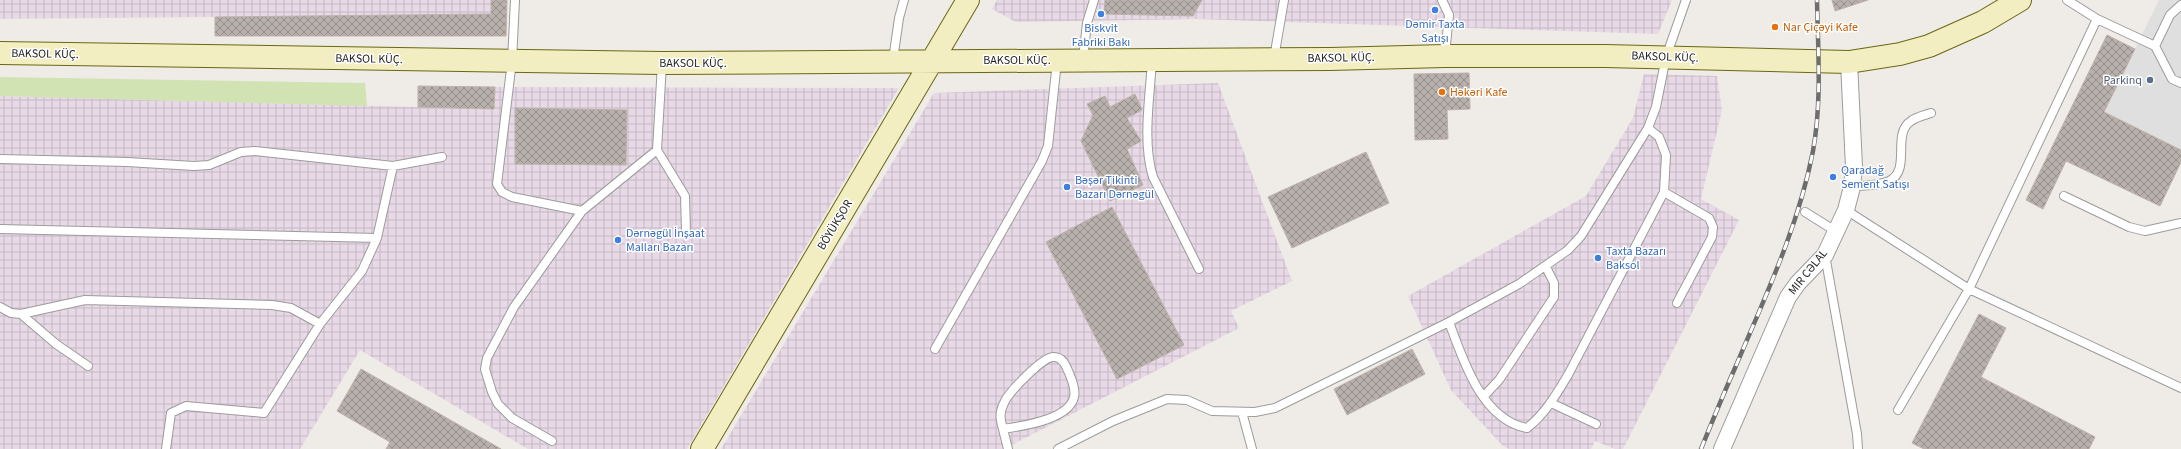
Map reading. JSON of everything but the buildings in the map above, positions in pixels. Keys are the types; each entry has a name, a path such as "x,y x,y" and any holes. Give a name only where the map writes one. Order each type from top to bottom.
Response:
{"main road":[{"name":"BÖYÜKŞOR","path":"702,449 968,0"},
{"name":"BAKSOL KÜÇ.","path":"0,53 662,63 933,60 1152,60 1445,56 1666,57 1849,62 1900,54 1929,46 1983,22 2020,0"}],"street":[{"name":"MIR CƏLAL","path":"1722,449 1788,296 1798,283 1825,255 1846,210 1852,187 1854,167 1849,62"}],"lane":[{"path":"515,0 512,61 497,184 502,192 512,196 582,211"},
{"path":"892,61 899,18 904,0"},
{"path":"1083,60 1088,23 1094,0"},
{"path":"1274,58 1284,0"},
{"path":"1442,0 1449,15 1445,56"},
{"path":"1058,449 1113,422 1167,400 1187,400 1212,411 1255,412 1275,408 1449,322 1519,284 1546,267 1581,236 1648,128 1656,107 1666,57 1686,0"},
{"path":"2067,0 2097,19 2155,46 2172,79 2181,83"},
{"path":"2155,46 2170,15 2181,5"},
{"path":"1898,410 1969,289 2097,19"},
{"path":"935,349 1042,161 1048,146 1057,60"},
{"path":"1152,60 1148,146 1149,164 1153,177 1199,269"},
{"path":"662,63 657,150 685,196 686,231"},
{"path":"1852,187 1889,181 1896,175 1900,166 1902,136 1905,127 1911,120 1931,113"},
{"path":"1449,322 1467,370 1500,417 1514,426 1527,428 1536,421 1551,403 1568,375 1664,192 1666,155 1659,137 1648,128"},
{"path":"552,441 512,418 498,404 492,392 485,369 487,358 514,307 582,211 657,150"},
{"path":"0,159 127,162 194,166 209,165 241,152 255,151 393,166 442,157"},
{"path":"166,449 171,413 186,406 264,414 320,324 362,271 377,238 393,166"},
{"path":"1664,192 1709,218 1713,227 1712,237 1677,303"},
{"path":"2064,196 2129,227 2146,231 2181,223"},
{"path":"1846,210 1969,289 2181,388"},
{"path":"1805,212 1837,232"},
{"path":"0,229 377,238"},
{"path":"1825,255 1857,434 1858,449"},
{"path":"1484,396 1499,380 1554,297 1554,283 1546,267"},
{"path":"0,307 11,313 21,314 85,300 272,305 291,308 320,324"},
{"path":"21,314 56,344 88,366"},
{"path":"1003,429 1037,424 1068,406 1075,395 1070,376 1062,360 1055,357 1046,358 1004,402 1000,416 1003,429 1008,449"},
{"path":"1551,403 1596,424"},
{"path":"1242,412 1252,449"}],"shaded area":[{"path":"0,0 491,0 491,14 0,19"},
{"name":"Dəmir Taxta Satışı","path":"997,0 1672,0 1658,34 1197,19 1016,22 992,9"},
{"name":"Parkinq","path":"2159,0 2181,0 2181,150 2104,112"},
{"name":"Taxta Bazarı Baksol","path":"1644,74 1717,76 1722,110 1701,199 1739,220 1623,449 1615,449 1595,441 1591,449 1509,449 1503,446 1451,390 1408,296 1586,196 1633,118"},
{"name":"Bəşər Tikinti Bazarı Dərnəgül","path":"1218,83 1292,281 1231,311 1239,328 1004,449 721,449 934,93"},
{"path":"495,87 899,88 687,449 528,449 360,350 300,449 0,449 0,96 494,109"}],"green space":[{"path":"0,77 365,83 367,106 0,96"}],"railway":[{"path":"1701,449 1780,262 1807,180 1813,151 1818,113 1819,76 1817,0"}],"place":[{"name":"Dəmir Taxta Satışı","path":"1435,10"},
{"name":"Biskvit Fabriki Bakı","path":"1101,14"},
{"name":"Nar Çiçəyi Kafe","path":"1775,27"},
{"name":"Parkinq","path":"2150,80"},
{"name":"Həkəri Kafe","path":"1442,92"},
{"name":"Qaradağ Sement Satışı","path":"1833,177"},
{"name":"Bəşər Tikinti Bazarı Dərnəgül","path":"1067,187"},
{"name":"Dərnəgül İnşaat Malları Bazarı","path":"618,240"},
{"name":"Taxta Bazarı Baksol","path":"1598,258"}]}
